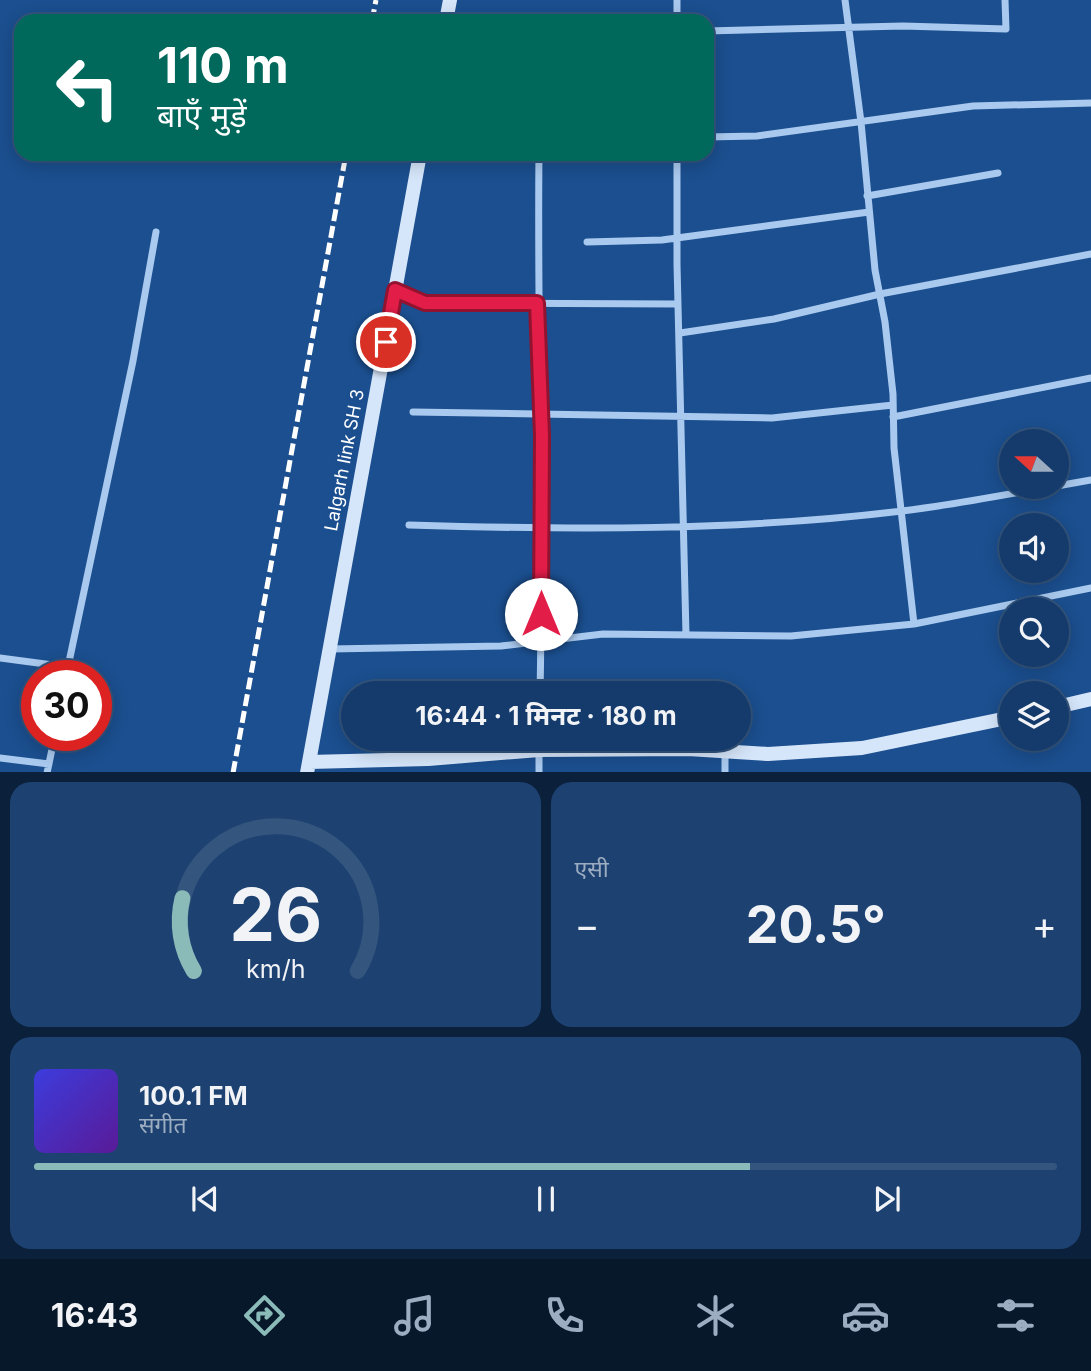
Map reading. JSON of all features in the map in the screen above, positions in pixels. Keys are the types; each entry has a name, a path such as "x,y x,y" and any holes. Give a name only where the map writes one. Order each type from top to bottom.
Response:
{"street":[{"path":"845,0 861,121 869,212 886,323 894,448 914,624"},
{"path":"714,31 849,27 1006,29 1005,0"},
{"path":"714,136 757,136 973,106 1091,103"},
{"name":"Lalgarh link SH 3","path":"308,767 419,161"},
{"path":"539,161 537,303 542,529 540,681"},
{"path":"677,161 687,635"},
{"path":"867,196 998,173"},
{"path":"587,242 677,238 869,212"},
{"path":"69,660 133,361 156,232"},
{"path":"680,333 774,319 880,294 1091,254"},
{"path":"395,290 425,303 678,304"},
{"path":"893,417 1091,378"},
{"path":"413,412 772,418 893,405"},
{"path":"1069,484 1091,480"},
{"path":"409,525 542,529 685,527 902,511 999,495"},
{"path":"329,649 501,646 603,634 791,636 914,624 1091,588"},
{"path":"0,658 21,661"},
{"path":"1069,704 1091,699"},
{"path":"725,772 725,751 768,754 862,748 999,720"},
{"path":"47,772 52,751"},
{"path":"308,767 428,759 487,751"},
{"path":"538,772 539,751"},
{"path":"0,758 49,764"}],"railway":[{"path":"373,14 376,0"},
{"path":"233,772 345,161"}],"route":[{"path":"386,342 395,290 425,303 537,303 542,436 541,614"}]}
